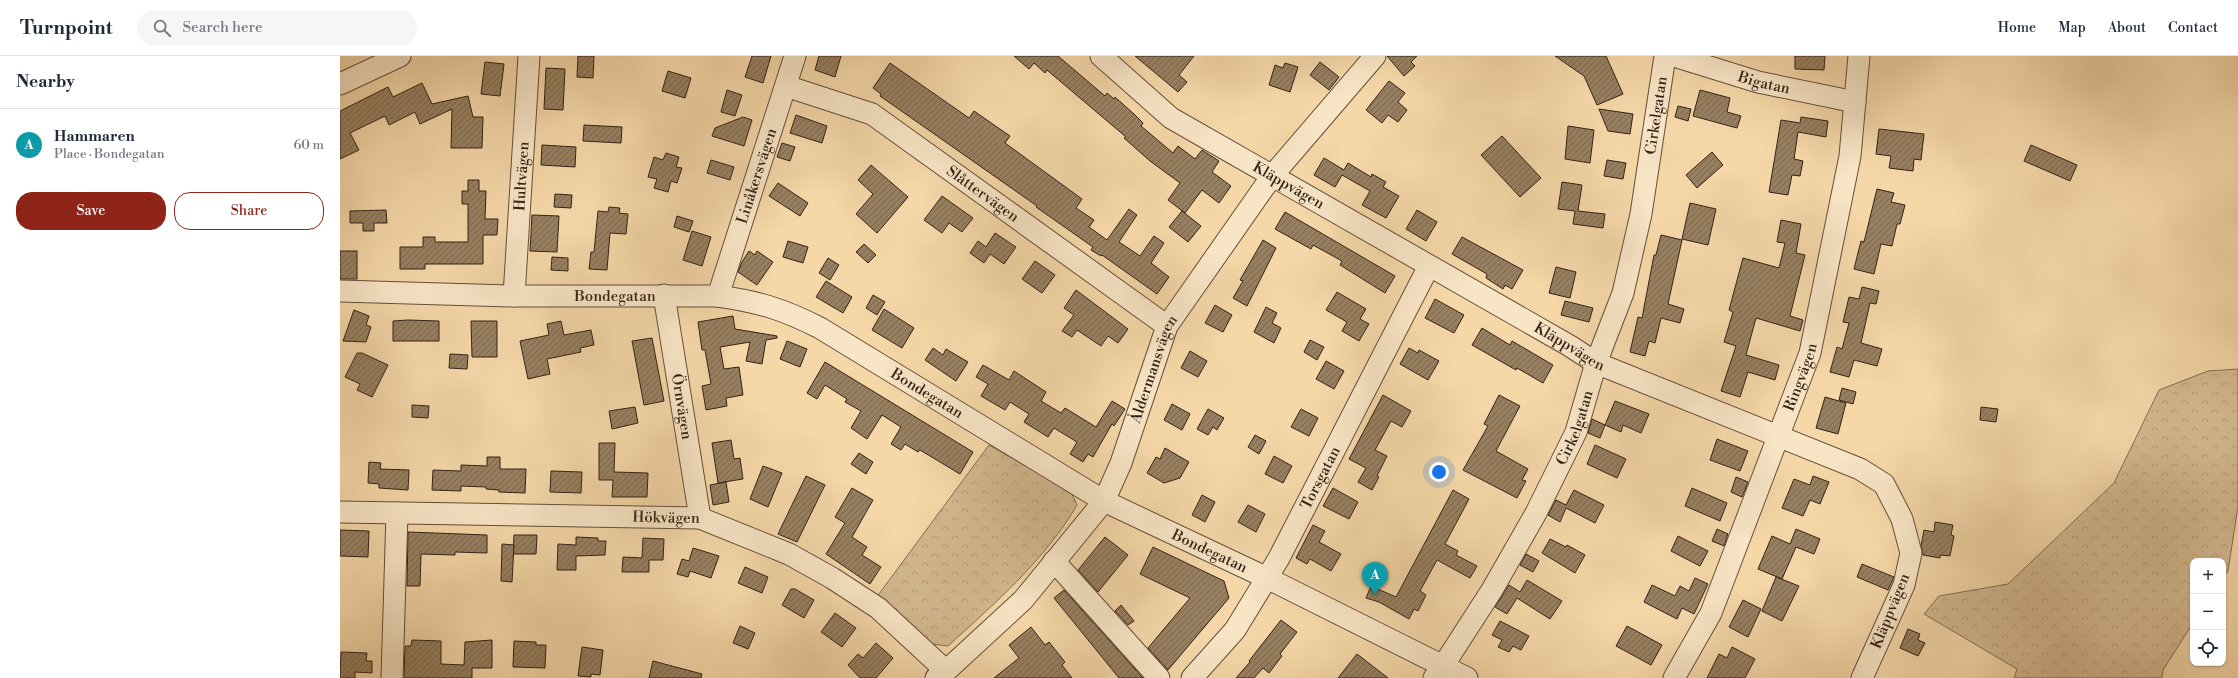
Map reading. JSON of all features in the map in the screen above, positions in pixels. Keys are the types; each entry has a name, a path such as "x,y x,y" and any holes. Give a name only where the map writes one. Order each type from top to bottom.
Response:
{"street":[{"path":"340,84 400,56"},
{"name":"Hultvägen","path":"514,296 529,56"},
{"name":"Linåkersvägen","path":"718,296 795,56"},
{"name":"Kläppvägen","path":"1101,56 1171,118 1570,346 1596,363 1860,469 1884,484 1902,519 1911,553 1904,585 1862,678"},
{"name":"Åldermansvägen","path":"941,674 1024,600 1104,501 1121,463 1166,326 1272,176 1375,56"},
{"name":"Cirkelgatan","path":"1438,672 1492,590 1536,513 1576,432 1596,363 1623,293 1641,214 1665,56"},
{"name":"Bigatan","path":"1674,56 1758,82 1855,102"},
{"name":"Ringvägen","path":"1674,678 1711,613 1810,353 1831,258 1850,156 1859,56"},
{"name":"Slåttervägen","path":"786,86 872,114 1166,326"},
{"name":"Torsgatan","path":"1192,678 1234,630 1267,578 1429,266"},
{"name":"Bondegatan","path":"340,291 514,296 718,296 750,301 787,311 820,328 1104,501 1267,578 1438,672 1468,678"},
{"name":"Örnvägen","path":"664,295 700,518"},
{"name":"Hökvägen","path":"340,512 700,518 789,554 832,578 878,608 941,674"},
{"path":"392,678 397,513"},
{"path":"1054,561 1160,678"}],"green space":[{"path":"2238,369 2238,506 2228,571 2226,574 2226,558 2190,558 2190,628 2163,670 2162,678 2014,678 2017,669 1924,614 1939,596 2008,584 2114,483 2159,390 2208,371"},
{"path":"989,445 1071,492 1077,505 1050,544 1001,597 948,646 932,644 876,598"}],"building":[{"path":"578,56 594,56 593,78 577,77"},
{"path":"752,56 771,56 763,83 745,77"},
{"path":"819,56 841,56 835,77 815,70"},
{"path":"1014,56 1058,56 1105,96 1107,93 1114,99 1115,97 1143,123 1141,126 1173,153 1178,146 1195,159 1202,150 1219,161 1212,172 1231,186 1219,203 1202,190 1185,213 1168,200 1180,183 1150,161 1124,138 1126,137 1047,70 1045,73 1034,63 1029,69"},
{"path":"1135,56 1194,56 1179,75 1187,82 1178,92"},
{"path":"1387,56 1417,56 1411,62 1415,66 1404,76"},
{"path":"1555,56 1606,56 1623,94 1597,105 1584,76"},
{"path":"1795,56 1825,56 1824,70 1795,69"},
{"path":"485,62 504,64 500,96 481,94"},
{"path":"1320,62 1339,77 1329,90 1310,75"},
{"path":"890,63 969,118 974,111 1010,136 1005,143 1082,199 1076,208 1094,220 1089,227 1107,240 1129,209 1137,215 1119,242 1140,256 1154,236 1164,243 1151,263 1169,277 1157,294 1102,255 1101,256 1091,250 1093,247 1036,207 1037,206 880,96 881,94 873,88"},
{"path":"1285,63 1298,67 1290,92 1269,85 1275,65 1283,68"},
{"path":"546,68 565,69 563,110 544,109"},
{"path":"668,71 691,78 685,98 662,91"},
{"path":"1389,81 1405,93 1398,102 1407,110 1398,122 1388,115 1382,123 1366,110"},
{"path":"422,83 432,104 468,96 473,117 483,117 482,148 451,148 452,109 420,124 415,112 389,125 385,116 350,133 359,150 340,159 340,111 388,87 393,97"},
{"path":"727,90 742,95 735,116 721,112"},
{"path":"1700,90 1730,98 1727,112 1741,116 1737,128 1693,116"},
{"path":"1678,106 1691,109 1688,121 1675,117"},
{"path":"1599,109 1633,114 1630,134 1608,131"},
{"path":"796,115 827,126 822,143 790,133"},
{"path":"743,117 752,120 744,146 712,136 715,128"},
{"path":"1801,117 1828,121 1826,137 1798,132 1794,159 1803,161 1800,176 1792,175 1788,195 1769,192 1781,120 1800,123"},
{"path":"584,125 622,127 621,143 583,141"},
{"path":"1568,126 1594,130 1590,163 1565,159"},
{"path":"1879,129 1924,134 1921,160 1914,159 1913,171 1889,168 1891,156 1876,154"},
{"path":"1502,136 1541,178 1520,197 1481,155"},
{"path":"782,143 795,147 790,161 777,157"},
{"path":"542,145 576,147 575,167 541,165"},
{"path":"2031,145 2077,165 2070,181 2024,161"},
{"path":"1712,152 1723,165 1697,188 1686,175"},
{"path":"666,153 679,157 676,167 682,168 677,183 671,181 668,192 654,188 657,179 648,177 654,157 663,160"},
{"path":"1324,158 1344,170 1348,163 1371,177 1372,174 1386,182 1383,187 1399,196 1386,218 1362,205 1370,191 1342,175 1335,187 1314,175"},
{"path":"711,160 734,167 730,180 707,173"},
{"path":"1607,160 1626,163 1623,179 1604,176"},
{"path":"871,165 908,197 877,233 856,214 873,194 858,180"},
{"path":"468,180 479,180 479,191 486,191 485,219 498,219 497,235 483,235 483,264 425,264 425,269 400,269 400,247 423,247 423,237 435,237 435,242 468,242 468,204 462,204 462,191 468,191"},
{"path":"1562,182 1582,185 1578,211 1605,214 1603,228 1573,224 1575,211 1558,209"},
{"path":"778,183 808,203 800,216 769,196"},
{"path":"1877,189 1894,193 1891,202 1905,205 1900,224 1897,224 1892,246 1881,244 1874,274 1854,269 1861,241 1864,242"},
{"path":"555,194 572,195 571,208 554,207"},
{"path":"942,196 973,218 962,232 949,223 942,233 924,220"},
{"path":"1690,203 1716,209 1708,245 1682,239"},
{"path":"609,207 620,208 619,213 628,214 626,234 610,233 607,270 589,269 591,252 594,252 598,211 608,212"},
{"path":"386,210 387,223 374,223 374,231 363,231 363,223 350,223 350,211"},
{"path":"1417,210 1437,222 1426,241 1406,229"},
{"path":"1182,211 1201,226 1188,242 1169,227"},
{"path":"1285,212 1395,276 1385,293 1340,265 1342,261 1313,245 1311,249 1275,229"},
{"path":"532,215 559,216 557,252 530,251"},
{"path":"677,216 693,221 689,232 674,227"},
{"path":"1781,220 1801,224 1796,253 1805,255 1790,316 1803,320 1800,331 1756,318 1746,355 1779,365 1775,380 1748,372 1740,397 1721,391 1736,346 1724,342 1733,312 1729,310 1743,258 1779,268 1785,243 1777,242"},
{"path":"692,231 711,237 702,266 683,260"},
{"path":"995,233 1016,247 1004,264 990,254 984,263 970,253 978,241 986,247"},
{"path":"1661,235 1682,240 1668,304 1684,309 1680,323 1661,318 1655,343 1649,341 1645,356 1630,352 1638,317 1642,318 1654,255 1656,255"},
{"path":"1462,237 1523,270 1512,289 1505,285 1503,289 1486,278 1487,274 1452,254"},
{"path":"1263,240 1276,248 1247,306 1233,298 1243,281 1240,280"},
{"path":"788,241 808,247 803,263 783,257"},
{"path":"864,244 876,255 868,263 856,252"},
{"path":"340,251 357,251 357,279 340,279"},
{"path":"749,251 755,255 757,251 773,262 757,285 738,272"},
{"path":"552,257 568,258 568,271 551,270"},
{"path":"828,258 839,265 830,280 819,273"},
{"path":"1035,261 1055,275 1042,293 1022,279"},
{"path":"1556,267 1576,272 1570,298 1549,293"},
{"path":"826,281 852,297 843,313 816,297"},
{"path":"1862,287 1879,291 1876,304 1870,303 1861,343 1882,349 1877,366 1854,360 1849,377 1830,372 1837,347 1842,349 1849,323 1843,322 1849,297 1859,299"},
{"path":"1076,290 1128,329 1118,343 1108,336 1101,346 1077,330 1072,337 1062,331 1074,315 1064,308"},
{"path":"1337,292 1366,309 1360,319 1369,324 1359,341 1342,331 1347,322 1326,310"},
{"path":"873,295 885,302 877,315 866,308"},
{"path":"1435,299 1464,315 1454,333 1425,318"},
{"path":"1565,301 1593,308 1589,322 1561,315"},
{"path":"1215,305 1232,315 1223,332 1205,323"},
{"path":"1266,307 1277,313 1272,323 1281,328 1274,343 1254,332"},
{"path":"884,309 914,328 902,348 872,330"},
{"path":"354,310 369,316 366,325 371,327 366,342 343,341"},
{"path":"733,316 735,329 777,336 777,338 766,340 762,364 746,361 750,342 720,347 724,369 739,367 743,395 726,398 727,406 706,410 702,386 711,384 705,350 702,350 698,322"},
{"path":"393,321 439,321 439,341 393,341"},
{"path":"471,321 497,321 497,357 472,357"},
{"path":"561,321 564,335 591,330 594,345 580,348 581,352 547,359 550,374 528,379 520,341 549,335 547,324"},
{"path":"1482,328 1510,345 1512,341 1553,365 1543,383 1517,368 1516,370 1472,345"},
{"path":"652,338 664,401 644,405 632,341"},
{"path":"1310,340 1324,347 1317,360 1304,352"},
{"path":"787,341 807,349 800,367 780,359"},
{"path":"933,348 943,355 946,349 968,362 956,381 925,360"},
{"path":"1409,348 1418,353 1419,350 1439,361 1428,380 1400,364"},
{"path":"1190,351 1207,361 1198,377 1181,368"},
{"path":"357,353 362,353 388,365 372,397 357,390 360,384 345,377"},
{"path":"450,354 468,355 467,369 449,368"},
{"path":"1326,361 1344,371 1334,389 1316,379"},
{"path":"825,362 973,452 960,474 920,450 918,452 905,444 901,450 891,444 901,427 882,415 867,439 851,428 861,411 845,402 847,399 825,385 817,399 807,393"},
{"path":"983,365 1009,380 1014,371 1046,392 1041,401 1061,413 1065,408 1096,427 1112,401 1125,409 1114,426 1112,424 1093,457 1088,454 1083,462 1070,454 1077,442 1054,428 1048,437 1024,422 1029,414 1010,402 1005,410 981,396 988,384 976,377"},
{"path":"1842,388 1856,392 1853,404 1839,400"},
{"path":"1383,395 1411,411 1402,427 1391,421 1375,450 1387,456 1372,490 1358,482 1366,468 1349,459"},
{"path":"1499,395 1520,406 1496,451 1528,469 1522,480 1526,481 1517,498 1463,470 1488,426 1484,424"},
{"path":"1825,397 1846,403 1838,434 1816,428"},
{"path":"1615,401 1649,414 1641,433 1623,425 1621,432 1605,425"},
{"path":"1172,404 1190,414 1182,430 1164,420"},
{"path":"412,405 429,406 428,418 412,417"},
{"path":"635,407 638,423 612,429 609,411"},
{"path":"1981,407 1998,409 1996,422 1980,420"},
{"path":"1208,409 1224,418 1217,430 1213,427 1208,435 1197,429"},
{"path":"1301,409 1318,418 1309,436 1291,427"},
{"path":"1592,419 1605,425 1600,438 1588,433"},
{"path":"1255,435 1266,441 1259,454 1248,447"},
{"path":"1717,439 1748,451 1740,471 1710,460"},
{"path":"731,440 734,459 740,458 743,479 718,483 712,443"},
{"path":"599,443 615,443 614,472 648,473 647,497 612,497 613,480 599,480"},
{"path":"1595,445 1626,459 1617,478 1587,464"},
{"path":"1165,448 1189,462 1180,478 1164,483 1147,473 1156,457 1160,459"},
{"path":"859,453 873,462 866,474 851,464"},
{"path":"1274,456 1292,466 1283,483 1265,474"},
{"path":"487,457 500,457 500,469 526,469 525,493 499,492 499,490 486,489 486,487 461,486 461,491 432,490 433,470 461,471 461,465 487,466"},
{"path":"369,462 381,463 380,469 409,470 408,490 379,488 379,484 368,483"},
{"path":"763,466 782,473 768,507 750,499"},
{"path":"551,471 582,472 581,493 550,492"},
{"path":"806,476 825,485 797,542 778,534"},
{"path":"1813,476 1829,482 1820,504 1810,500 1803,516 1782,508 1794,479 1810,485"},
{"path":"1736,477 1748,482 1742,497 1731,492"},
{"path":"726,482 729,502 713,505 710,485"},
{"path":"852,488 873,500 852,537 867,547 862,555 881,567 870,584 826,554 845,523 835,517"},
{"path":"1333,488 1358,502 1349,519 1323,506"},
{"path":"1692,488 1727,503 1720,521 1685,506"},
{"path":"1453,490 1469,499 1445,544 1458,551 1456,555 1477,566 1470,578 1437,560 1420,591 1426,595 1418,611 1414,609 1409,619 1379,602 1366,598 1371,586 1396,597"},
{"path":"1574,490 1604,505 1595,523 1566,508 1560,522 1548,515 1556,500 1566,505"},
{"path":"1202,495 1215,502 1205,522 1192,515"},
{"path":"1248,505 1265,514 1256,532 1238,522"},
{"path":"1935,522 1953,525 1951,535 1954,536 1950,556 1940,555 1940,558 1923,555 1921,546 1924,530 1934,532"},
{"path":"1313,525 1325,531 1319,542 1341,554 1331,571 1310,559 1307,564 1296,558"},
{"path":"1717,529 1728,534 1724,546 1712,541"},
{"path":"1796,529 1820,539 1814,554 1796,547 1782,579 1758,569 1772,536 1790,544"},
{"path":"340,530 369,531 368,557 340,556"},
{"path":"408,532 487,535 487,553 455,552 455,555 421,554 420,586 407,586"},
{"path":"514,535 537,535 536,554 513,554"},
{"path":"1678,536 1708,551 1700,566 1671,551"},
{"path":"576,537 598,538 598,541 606,541 605,555 576,556 576,570 557,570 558,544 576,545"},
{"path":"1105,537 1128,555 1098,592 1078,570"},
{"path":"643,538 664,539 663,560 649,560 649,572 622,572 623,557 642,558"},
{"path":"1550,539 1566,547 1567,545 1585,555 1575,573 1542,553"},
{"path":"502,544 514,545 512,582 501,581"},
{"path":"1153,547 1224,581 1229,598 1168,670 1148,648 1190,598 1140,574"},
{"path":"693,548 719,556 711,578 690,571 688,577 677,574 682,559 689,561"},
{"path":"1526,554 1539,561 1533,572 1520,565"},
{"path":"1862,564 1894,577 1888,590 1857,577"},
{"path":"745,567 768,577 762,593 738,583"},
{"path":"1776,577 1799,586 1782,621 1762,611"},
{"path":"1695,578 1708,584 1694,614 1682,608 1677,619 1644,602 1652,585 1675,596 1680,586 1689,591"},
{"path":"1527,580 1562,601 1550,619 1517,598 1507,614 1495,607 1509,585 1520,592"},
{"path":"791,589 795,589 814,600 804,618 782,605"},
{"path":"1064,590 1143,678 1119,678 1054,598"},
{"path":"1743,600 1761,609 1748,637 1729,627"},
{"path":"1121,605 1134,621 1128,625 1115,611"},
{"path":"835,613 856,628 842,647 821,632"},
{"path":"1281,620 1297,632 1280,654 1282,656 1269,673 1263,668 1254,678 1236,678 1250,662 1249,661"},
{"path":"1500,621 1529,636 1521,650 1513,646 1509,652 1498,647 1502,640 1492,635"},
{"path":"740,626 755,633 748,649 733,643"},
{"path":"1627,626 1662,645 1651,665 1616,646"},
{"path":"1031,627 1045,645 1049,642 1065,662 1062,665 1072,678 994,678 1019,658 1009,645"},
{"path":"1908,629 1920,634 1918,640 1925,643 1918,656 1900,648"},
{"path":"412,640 441,641 441,664 464,665 465,642 492,640 492,668 472,668 472,678 404,678 405,646 411,646"},
{"path":"514,641 536,642 536,645 546,645 545,668 513,667"},
{"path":"876,643 893,658 876,678 860,678 848,665 858,654 863,658"},
{"path":"582,647 603,650 600,675 591,674 591,677 578,676"},
{"path":"1732,647 1755,659 1745,678 1707,678 1719,654 1727,658"},
{"path":"341,652 367,653 366,661 372,661 372,673 355,672 355,678 340,678"},
{"path":"1357,654 1388,678 1338,678"},
{"path":"653,661 702,674 701,678 649,678"}],"place":[{"name":"Hammaren","path":"1375,595"}]}
